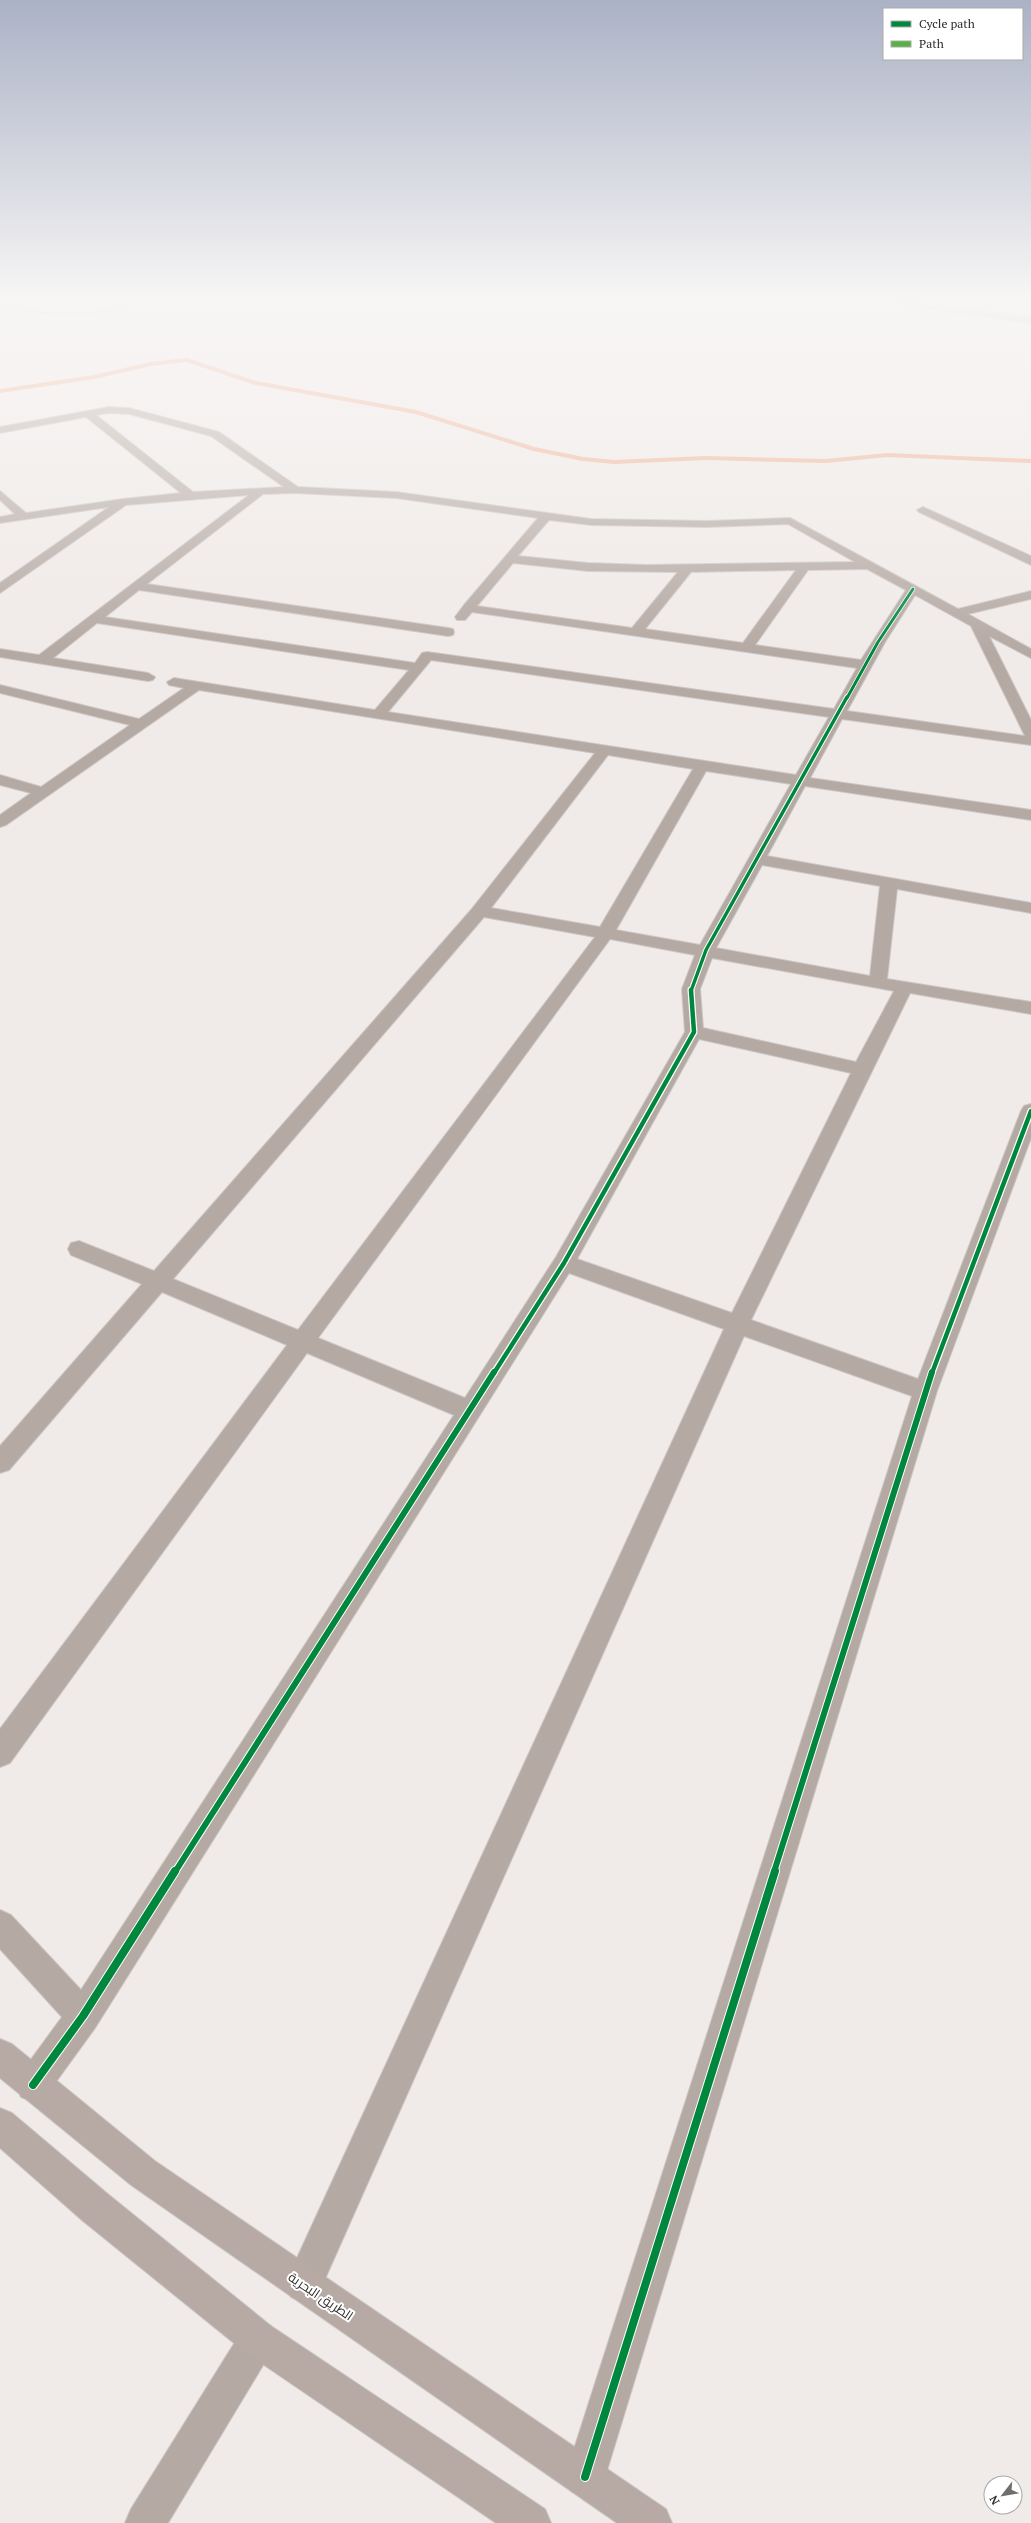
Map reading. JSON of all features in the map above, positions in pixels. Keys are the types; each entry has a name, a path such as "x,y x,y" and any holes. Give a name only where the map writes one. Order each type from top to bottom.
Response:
{"main road":[{"name":"الطريق البحرية","path":"0,2056 33,2085 143,2173 652,2523"},
{"path":"0,2125 96,2208 258,2339 531,2523"}],"street":[{"path":"0,430 67,418"},
{"path":"93,418 190,495"},
{"path":"153,418 215,434 295,490"},
{"path":"41,660 262,490"},
{"path":"0,520 123,502 190,495 262,490 295,490 396,495 545,518 638,524 790,521 1031,654"},
{"path":"0,494 22,516"},
{"path":"0,589 123,502"},
{"path":"923,510 1031,561"},
{"path":"378,715 545,518"},
{"path":"510,559 588,567 687,569 869,565"},
{"path":"746,648 804,567"},
{"path":"635,633 687,569"},
{"path":"136,586 448,632"},
{"path":"33,2085 83,2016 468,1410 564,1263 694,1032 691,988 706,950 865,665 913,589"},
{"path":"957,613 1031,595"},
{"path":"468,608 865,665"},
{"path":"94,619 418,667"},
{"path":"977,625 1031,734"},
{"path":"0,653 148,677"},
{"path":"428,656 837,715 1031,741"},
{"path":"174,682 604,751 1031,815"},
{"path":"0,822 196,686"},
{"path":"0,688 141,724"},
{"path":"0,1463 160,1282 480,910 604,751"},
{"path":"0,1753 302,1341 606,933 702,766"},
{"path":"0,780 42,792"},
{"path":"757,859 1031,908"},
{"path":"878,982 889,882"},
{"path":"480,910 706,950 904,988 1031,1008"},
{"path":"304,2284 738,1324 862,1069 904,988"},
{"path":"694,1032 862,1069"},
{"path":"585,2477 925,1391 1031,1111"},
{"path":"79,1249 468,1410"},
{"path":"564,1263 925,1391"},
{"path":"0,1926 83,2016"},
{"path":"145,2523 258,2339"}],"waterway":[{"path":"434,418 534,449 583,459 614,462 706,458 826,461 887,455 1031,461"}],"cycle path":[{"path":"33,2085 83,2016 564,1263 694,1032 691,989 706,950 878,642 913,589"},
{"path":"585,2477 925,1391 1031,1111"}]}
